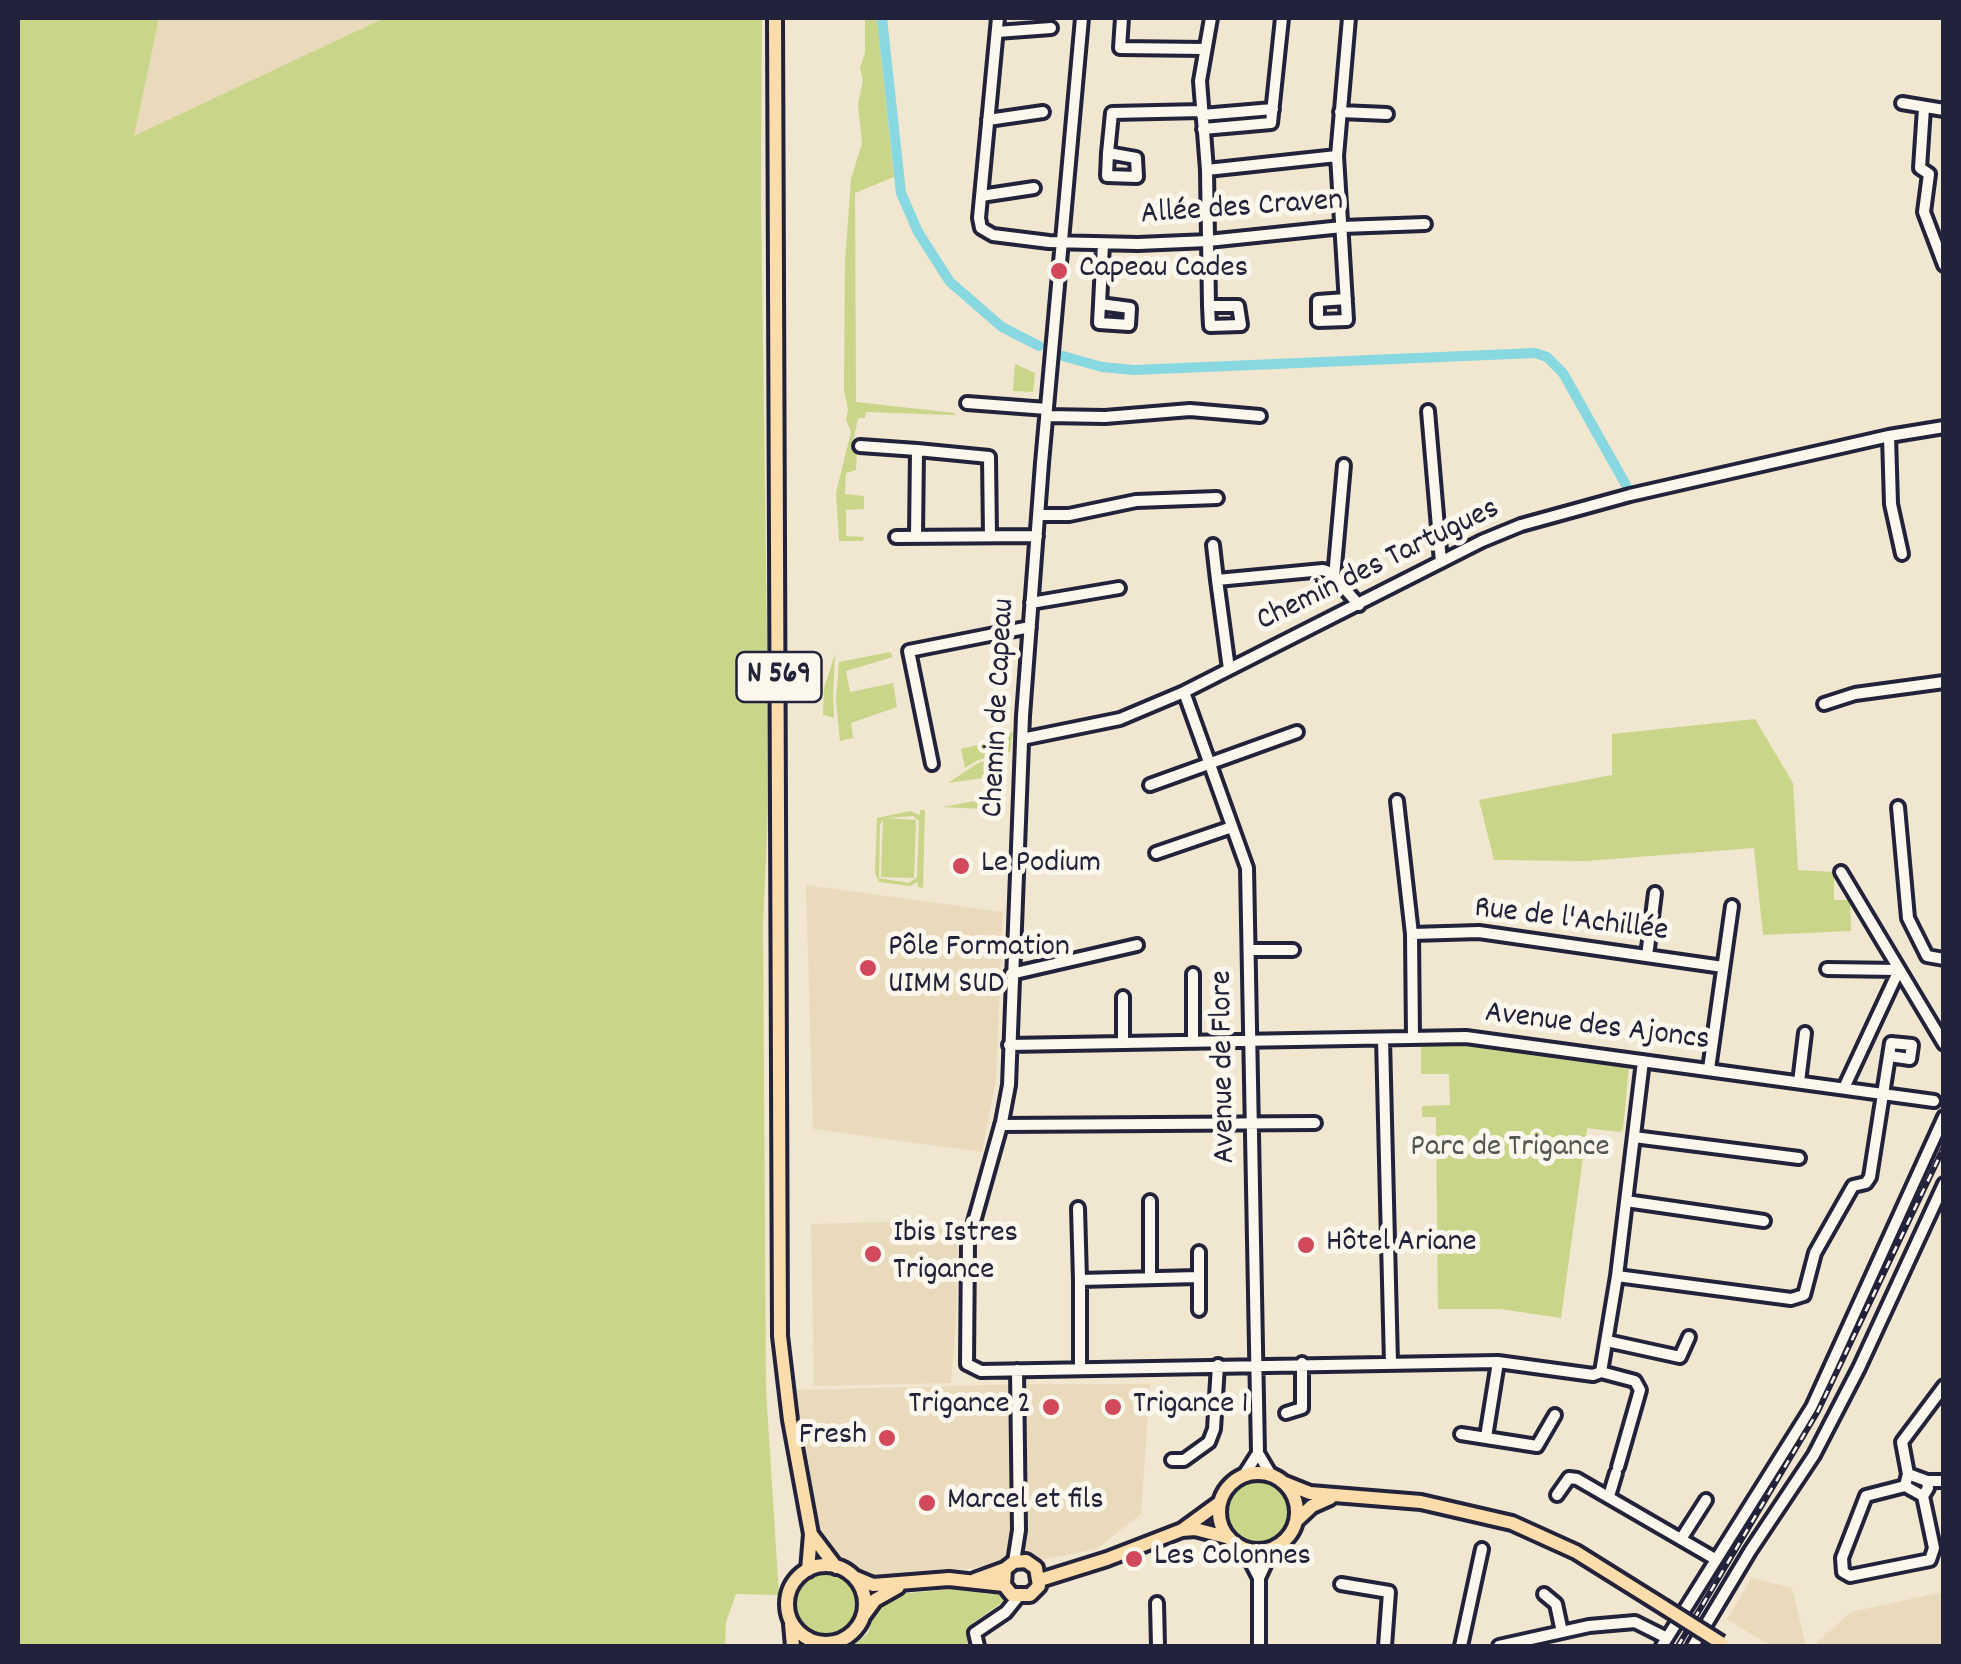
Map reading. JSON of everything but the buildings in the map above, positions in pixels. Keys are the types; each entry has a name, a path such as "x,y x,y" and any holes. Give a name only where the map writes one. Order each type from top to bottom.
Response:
{"main road":[{"name":"N 569","path":"776,18 780,1336 790,1420 811,1534 808,1570 798,1576 787,1597 793,1646"},
{"path":"1228,1538 1218,1516 1219,1503 1228,1486 1244,1475 1271,1474 1310,1494 1421,1502 1512,1523 1576,1552 1723,1645"},
{"path":"1182,1530 1216,1533 1244,1549 1273,1548 1292,1532 1296,1521 1296,1500 1285,1483"},
{"path":"1296,1521 1312,1506 1332,1497"},
{"path":"971,1582 1024,1568 1071,1570 1182,1530 1219,1503"},
{"name":"N 569","path":"811,1534 836,1567 852,1576"},
{"path":"808,1570 836,1567"},
{"path":"1004,1585 1024,1568"},
{"path":"852,1576 873,1585 949,1580 1004,1585 1018,1597 1035,1591 1024,1568"},
{"path":"852,1576 863,1595 862,1617"},
{"path":"791,1622 808,1639 830,1645 851,1634 874,1600 905,1584"}],"street":[{"path":"998,18 981,196 1034,188"},
{"name":"Chemin de Capeau","path":"1017,1370 972,1368 964,1353 968,1243 1002,1125 1008,1085 1022,739 1046,412 1082,18"},
{"path":"1122,18 1120,48 1206,48"},
{"path":"1209,306 1200,81 1210,18"},
{"path":"1203,129 1271,123 1282,18"},
{"path":"1346,299 1336,156 1348,18"},
{"path":"997,32 1051,28"},
{"path":"1902,103 1944,110"},
{"path":"1108,154 1112,112 1202,113 1272,108"},
{"path":"1924,108 1920,168 1930,174 1924,212 1944,264"},
{"path":"988,120 1043,112"},
{"path":"1340,112 1387,114"},
{"path":"1206,170 1336,156"},
{"path":"1927,194 1944,194"},
{"name":"Allée des Craven","path":"981,196 981,228 993,235 1062,242 1208,241 1342,227 1425,224"},
{"path":"1100,304 1104,244"},
{"path":"967,403 1105,417 1190,410 1260,416"},
{"path":"1428,411 1441,562"},
{"name":"Chemin des Tartugues","path":"1022,739 1120,719 1184,692 1521,525 1630,495 1944,427"},
{"path":"1889,436 1892,504 1902,554"},
{"path":"860,446 988,456 990,536"},
{"path":"916,537 918,450"},
{"path":"1334,577 1344,465"},
{"path":"1039,515 1069,515 1136,501 1218,498"},
{"path":"896,538 1037,536"},
{"path":"1213,545 1229,669"},
{"path":"1217,580 1323,570 1359,605"},
{"path":"1032,603 1119,588"},
{"path":"932,764 909,651 1030,627"},
{"path":"1824,704 1854,694 1944,682"},
{"name":"Avenue de Flore","path":"1184,692 1247,868 1258,1453"},
{"path":"1150,785 1297,732"},
{"path":"1397,802 1412,934 1414,1038"},
{"path":"1898,807 1908,918 1927,956 1944,958"},
{"path":"1156,853 1232,827"},
{"path":"1840,872 1944,1044"},
{"path":"1647,956 1655,893"},
{"path":"1710,1069 1732,906"},
{"name":"Rue de l'Achillée","path":"1412,934 1478,932 1723,967"},
{"path":"1011,974 1137,945"},
{"path":"1249,950 1293,950"},
{"path":"1827,969 1900,970"},
{"path":"1844,1088 1900,970"},
{"path":"1193,974 1193,1042"},
{"path":"1123,1043 1124,996"},
{"path":"1799,1082 1805,1033"},
{"name":"Avenue des Ajoncs","path":"1010,1045 1466,1037 1934,1100"},
{"path":"1383,1038 1391,1362"},
{"path":"1617,1276 1790,1299 1804,1295 1815,1252 1853,1186 1870,1178 1889,1056"},
{"path":"1600,1372 1617,1276 1643,1061"},
{"path":"1500,1646 1589,1626 1635,1622 1664,1642 1812,1407 1944,1117"},
{"path":"1002,1125 1315,1123"},
{"path":"1634,1137 1799,1158"},
{"path":"1694,1646 1740,1566 1814,1456 1860,1368 1944,1184"},
{"path":"1626,1200 1764,1222"},
{"path":"1150,1201 1150,1277"},
{"path":"1078,1208 1080,1368"},
{"path":"1199,1252 1199,1310"},
{"path":"1080,1280 1198,1276"},
{"path":"1607,1341 1680,1358 1690,1338"},
{"path":"1486,1437 1498,1362"},
{"path":"1024,1568 1019,1530 1017,1370 1498,1362 1593,1375 1600,1372 1635,1381 1640,1390 1610,1496"},
{"path":"1286,1412 1302,1408 1302,1364"},
{"path":"1172,1460 1184,1460 1209,1442 1214,1429 1218,1365"},
{"path":"1944,1386 1902,1442 1906,1480 1923,1496 1934,1548 1930,1560 1850,1576 1843,1572 1842,1558 1866,1496 1906,1480 1944,1480"},
{"path":"1461,1434 1537,1446 1555,1415"},
{"path":"1244,1475 1258,1453 1271,1474"},
{"path":"1557,1495 1569,1478 1590,1484 1714,1560"},
{"path":"1923,1496 1928,1488 1926,1481"},
{"path":"1681,1539 1706,1500"},
{"path":"1259,1646 1259,1578 1273,1548"},
{"path":"1244,1549 1259,1578"},
{"path":"1461,1646 1482,1549"},
{"path":"1341,1584 1389,1592 1385,1646"},
{"path":"1544,1594 1556,1604 1562,1632"},
{"path":"978,1646 975,1632 1006,1612 1018,1597"},
{"path":"1157,1602 1158,1646"}],"shaded area":[{"path":"159,18 384,18 133,137"},
{"path":"806,885 1003,912 996,1079 982,1152 813,1129"},
{"path":"916,1221 958,1232 951,1383 814,1386 811,1224"},
{"path":"1150,1384 1141,1514 1096,1549 1036,1561 893,1577 866,1576 835,1554 820,1536 793,1390"},
{"path":"1752,1578 1792,1588 1806,1646 1770,1646 1727,1619"},
{"path":"1943,1592 1943,1646 1813,1646 1851,1612"}],"green space":[{"path":"18,18 159,18 134,136 384,18 762,18 769,788 763,926 766,1390 779,1595 736,1594 726,1622 725,1646 18,1646"},
{"path":"865,18 877,18 894,177 855,193 856,402 955,415 866,412 865,418 858,418 852,447 857,452 856,470 846,473 845,494 864,496 864,509 846,510 846,536 864,537 863,541 839,541 836,493 851,432 844,389 845,261 851,179 862,143 858,104 863,80 860,68 865,53"},
{"path":"1015,364 1035,373 1033,392 1013,391"},
{"path":"890,652 893,657 846,671 850,692 893,683 897,707 851,723 853,738 840,741 836,700 839,662"},
{"path":"835,654 834,718 823,715 824,688"},
{"path":"1755,719 1793,783 1798,870 1834,872 1834,900 1850,900 1851,931 1763,935 1754,848 1586,861 1494,860 1479,800 1612,775 1612,734"},
{"path":"1013,732 1010,752 978,760 965,768 961,749 1002,739 1002,735"},
{"path":"1005,756 1003,775 948,783 978,763"},
{"path":"1002,790 1001,810 943,807 997,797 995,791"},
{"path":"920,810 925,810 923,888 918,887 918,882 910,886 879,882 875,873 877,818 910,811 920,815","holes":["913,816 919,821 917,877 909,883 879,878 883,819 881,877 914,878 916,820 887,818"]},
{"name":"Parc de Trigance","path":"1462,1044 1629,1066 1623,1129 1620,1132 1587,1128 1561,1318 1500,1309 1438,1309 1436,1117 1422,1117 1422,1106 1450,1105 1449,1074 1421,1074 1421,1045"},
{"path":"1259,1479 1272,1481 1282,1489 1290,1499 1290,1525 1282,1535 1272,1543 1259,1545 1246,1543 1236,1535 1228,1525 1226,1512 1228,1499 1236,1489 1246,1481"},
{"path":"826,1573 848,1582 857,1604 848,1626 826,1635 804,1626 795,1604 804,1582"},
{"path":"985,1586 1000,1589 1003,1602 974,1622 969,1646 853,1646 868,1633 874,1613 899,1594"}],"waterway":[{"path":"882,18 901,193 918,232 950,282 1002,327 1039,346"},
{"path":"1063,356 1102,367 1134,370 1535,353 1547,357 1563,373 1626,485"}],"railway":[{"path":"1678,1646 1818,1411 1944,1147"}],"place":[{"name":"Capeau Cades","path":"1059,271"},
{"name":"Le Podium","path":"961,866"},
{"name":"Pôle Formation UIMM SUD","path":"868,968"},
{"name":"Hôtel Ariane","path":"1306,1245"},
{"name":"Ibis Istres Trigance","path":"873,1254"},
{"name":"Trigance 2","path":"1051,1407"},
{"name":"Trigance 1","path":"1113,1407"},
{"name":"Fresh","path":"887,1438"},
{"name":"Marcel et fils","path":"927,1503"},
{"name":"Les Colonnes","path":"1134,1559"}]}
